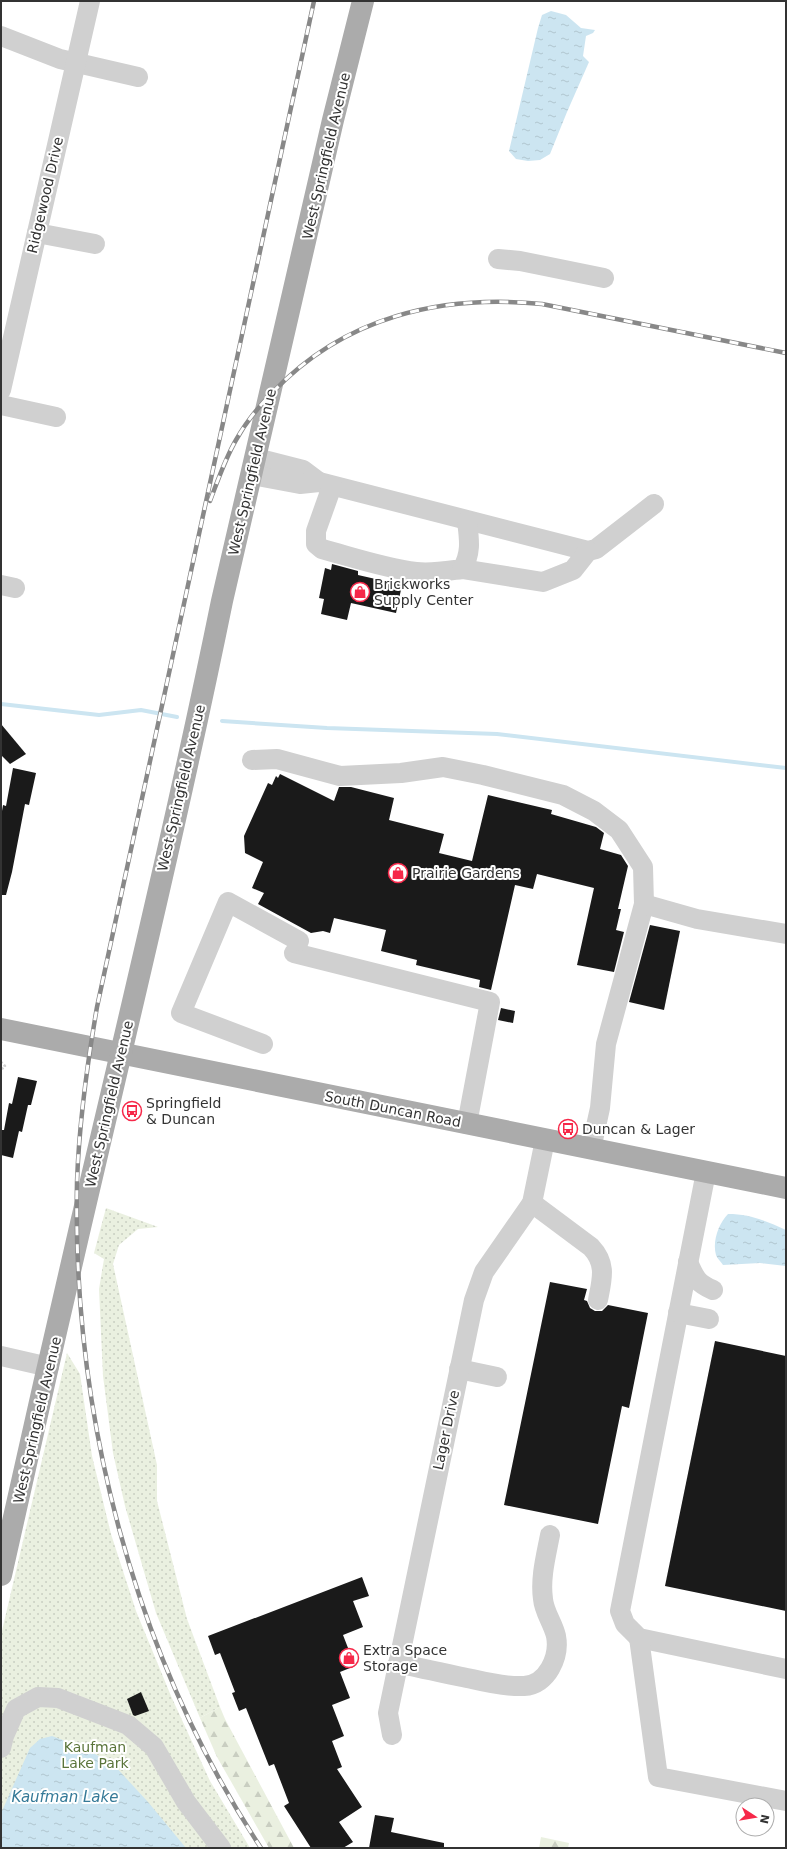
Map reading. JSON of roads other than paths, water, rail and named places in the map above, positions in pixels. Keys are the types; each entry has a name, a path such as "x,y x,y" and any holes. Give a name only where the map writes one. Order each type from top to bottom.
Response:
{"main road":[{"name":"West Springfield Avenue","path":"1,1575 79,1229 121,1055 206,680 222,601 333,120 363,1"},
{"name":"South Duncan Road","path":"1,1029 121,1055 786,1188"}],"street":[{"name":"Ridgewood Drive","path":"1,390 90,1"},
{"path":"1,36 53,57 138,77"},
{"path":"37,233 94,244"},
{"path":"498,259 520,261 604,278"},
{"path":"1,405 56,417"},
{"path":"254,467 300,484 325,484 588,551 596,549 654,504"},
{"path":"325,484 316,532 316,544 322,549 368,562 416,572 439,572 462,568 542,582 573,570 588,551"},
{"path":"462,568 467,560 470,544 467,521"},
{"path":"252,760 277,759 340,776 401,773 443,767 562,795 594,811 619,830 643,867 644,904 606,1044 600,1108 591,1149"},
{"path":"263,1044 181,1013 228,902 297,947 490,1002 467,1124"},
{"path":"644,904 697,919 786,934"},
{"name":"Lager Drive","path":"392,1735 388,1713 474,1300 484,1272 532,1203 546,1140"},
{"path":"706,1172 620,1611 625,1624 639,1638 786,1669"},
{"path":"532,1203 591,1247 598,1255 602,1266 602,1281 598,1300"},
{"path":"688,1262 700,1284 714,1290"},
{"path":"678,1313 709,1319"},
{"path":"1,1356 49,1367"},
{"path":"459,1369 497,1377"},
{"path":"398,1663 493,1683 525,1686 543,1679 552,1666 556,1650 556,1636 547,1616 543,1599 543,1574 550,1535"},
{"path":"639,1638 658,1776 786,1800"},
{"path":"1,1748 4,1736 16,1709 38,1697 58,1698 128,1725 154,1747 186,1802 221,1848"}],"water":[{"path":"551,11 566,15 581,28 595,30 593,33 586,36 583,56 589,62 550,154 540,160 528,161 516,159 509,151 538,28 542,15"},
{"path":"728,1214 751,1217 786,1230 786,1266 760,1263 723,1265 716,1255 715,1244 719,1227"},
{"name":"Kaufman Lake","path":"52,1736 84,1748 113,1764 148,1802 186,1848 1,1848 2,1811 30,1748 40,1739"}],"waterway":[{"path":"1,704 99,715 141,710 177,717"},
{"path":"222,721 327,728 497,734 786,768"}],"railway":[{"path":"261,1848 216,1773 178,1694 145,1613 119,1529 99,1443 86,1357 78,1269 77,1182 84,1094 97,1007 314,1"},
{"path":"210,501 225,462 236,440 253,414 273,392 301,366 331,345 363,329 396,316 431,308 467,303 504,302 542,304 786,353"}],"place":[{"name":"Brickworks Supply Center","path":"360,592"},
{"name":"Prairie Gardens","path":"398,873"},
{"name":"Springfield & Duncan","path":"132,1111"},
{"name":"Duncan & Lager","path":"568,1129"},
{"name":"Extra Space Storage","path":"349,1658"}],"park label":[{"name":"Kaufman Lake Park","path":"95,1756"}]}
